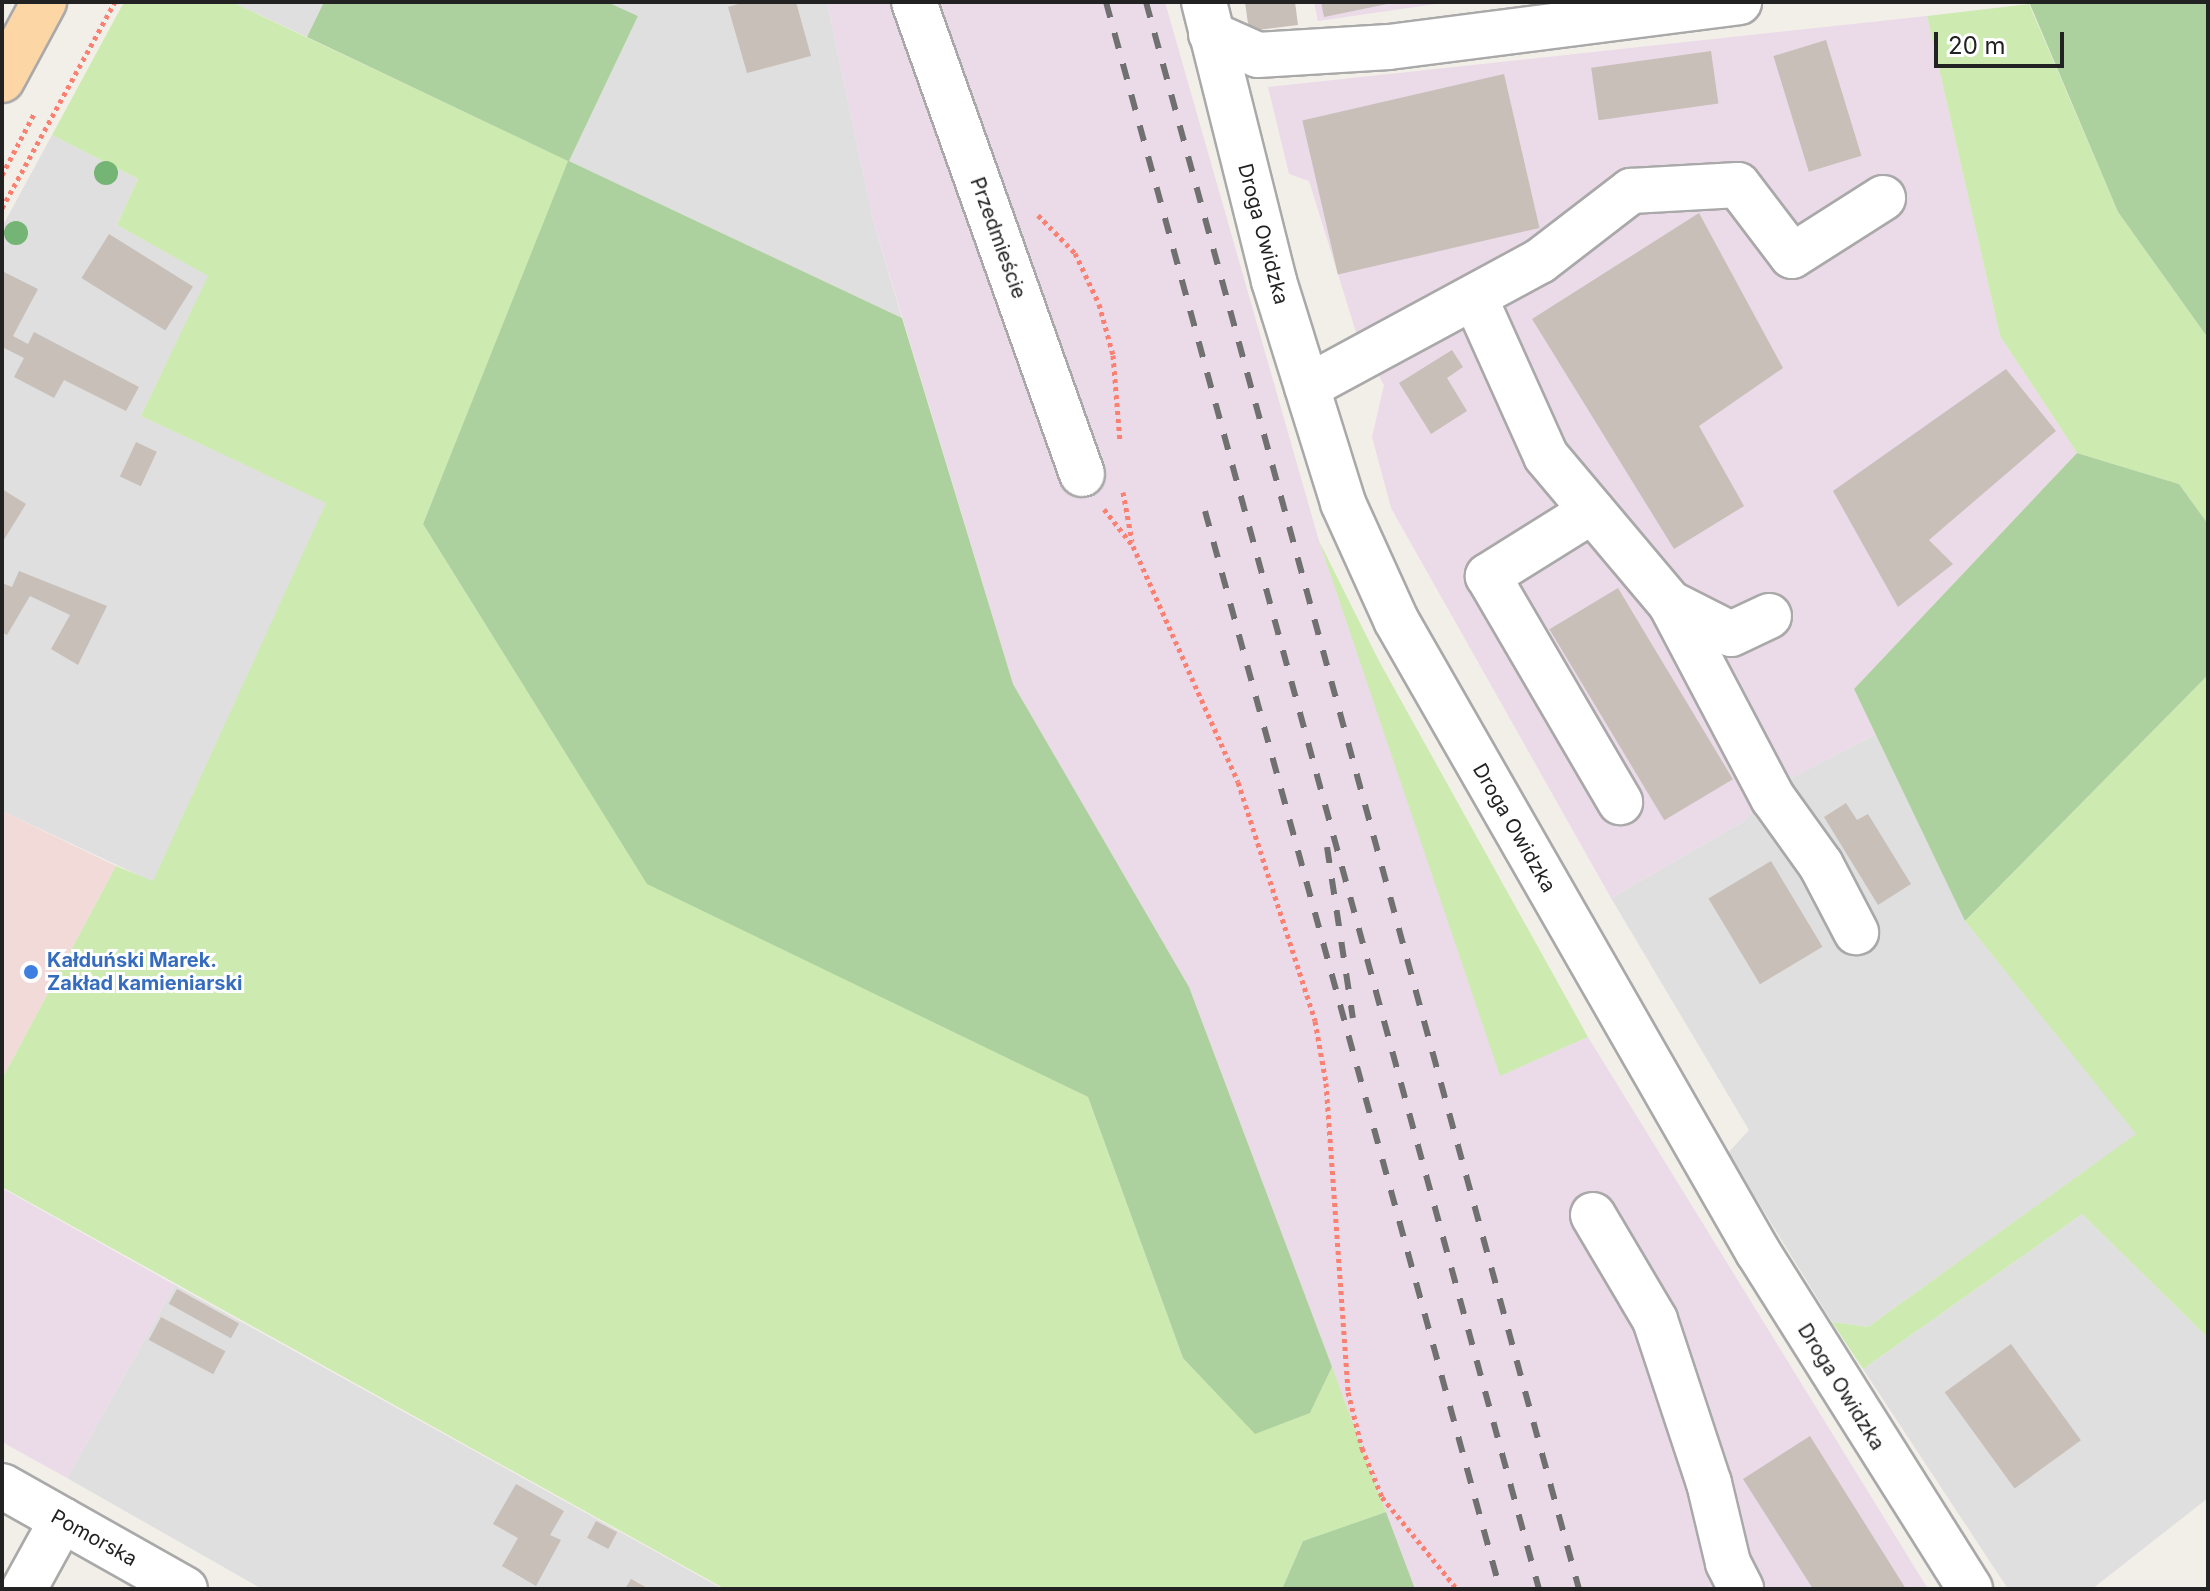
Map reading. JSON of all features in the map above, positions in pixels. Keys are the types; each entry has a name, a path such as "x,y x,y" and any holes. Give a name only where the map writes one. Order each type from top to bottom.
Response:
{"main road":[{"path":"2,80 44,2"}],"street":[{"name":"Przedmieście","path":"914,2 1082,474"},
{"path":"1208,18 1258,55 1389,47 1739,2"},
{"name":"Droga Owidzka","path":"1208,18 1307,387 1343,503 1396,620 1758,1252 1970,1589"},
{"path":"1307,387 1540,261 1631,191 1738,185 1792,256 1883,198"},
{"path":"1475,298 1546,456 1670,603 1773,798 1821,865 1856,932"},
{"path":"1592,511 1488,576 1620,802"},
{"path":"1670,603 1731,634 1769,616"},
{"path":"1593,1215 1655,1320 1709,1483 1728,1563 1741,1589"},
{"name":"Pomorska","path":"2,1486 185,1589"},
{"path":"24,1589 62,1520"}],"path":[{"path":"2,208 115,2"},
{"path":"1082,474 1133,546 1248,810 1321,1047 1348,1392 1354,1422 1382,1497 1457,1589"}],"shaded area":[{"path":"232,2 324,2 307,37"},
{"path":"607,2 827,2 873,220 902,318 569,161 638,16"},
{"path":"827,2 1165,2 1319,541 1501,1075 1588,1037 1928,1589 1415,1589 1189,987 1013,684 873,220"},
{"path":"1314,2 1450,2 1318,21"},
{"path":"1927,16 2000,336 2077,453 1854,689 1876,734 1774,787 1744,821 1611,898 1391,508 1372,437 1384,385 1359,342 1309,181 1289,174 1268,87"},
{"path":"52,135 138,179 117,225 209,276 141,416 327,503 153,882 2,811 2,227"},
{"path":"1876,734 1965,921 2137,1134 1868,1327 1832,1322 1728,1153 1749,1130 1611,898 1744,821 1774,787"},
{"name":"Kałduński Marek. Zakład kamieniarski","path":"2,811 116,866 2,1079"},
{"path":"2,1188 175,1285 67,1478 2,1442"},
{"path":"2082,1214 2208,1338 2208,1498 2092,1589 2008,1589 1863,1369"},
{"path":"175,1285 723,1589 262,1589 67,1478"}],"green space":[{"path":"124,2 232,2 569,161 423,524 647,883 1088,1097 1183,1358 1310,1413 1332,1367 1386,1512 1303,1541 1282,1589 725,1589 2,1187 2,1079 116,866 153,881 326,503 141,416 208,276 117,225 138,179 52,135"},
{"path":"324,2 607,2 638,16 569,161 902,318 1013,684 1189,987 1332,1367 1310,1413 1255,1434 1183,1358 1088,1097 647,884 423,524 568,161 307,37"},
{"path":"2029,2 2208,2 2208,338 2118,212"},
{"path":"2029,4 2118,212 2208,338 2208,524 2179,484 2077,453 2000,336 1927,16"},
{"path":"2077,453 2179,484 2208,524 2208,675 1965,921 1854,689"},
{"path":"1319,541 1379,661 1588,1037 1500,1076"},
{"path":"2208,675 2208,1338 2082,1214 1863,1369 1832,1322 1868,1327 2136,1134 1965,921"},
{"path":"1386,1512 1415,1589 1282,1589 1303,1541"}],"building":[{"path":"745,2 796,2 811,56 747,73 728,7"},
{"path":"1245,2 1295,2 1298,25 1249,31"},
{"path":"1321,2 1392,2 1392,3 1324,17"},
{"path":"1826,40 1861,156 1809,172 1773,56"},
{"path":"1711,51 1718,103 1599,120 1591,68"},
{"path":"1504,74 1540,228 1338,275 1302,121"},
{"path":"1699,213 1783,368 1699,426 1744,506 1674,549 1532,319"},
{"path":"109,234 193,286 165,331 81,278"},
{"path":"2,271 38,289 13,336 28,344 34,332 139,387 126,411 64,380 54,398 14,377 24,358 2,347"},
{"path":"1452,350 1463,367 1447,378 1467,411 1431,434 1399,383"},
{"path":"2006,369 2056,431 1929,540 1953,564 1898,607 1833,491"},
{"path":"136,442 157,452 141,486 120,476"},
{"path":"2,489 26,504 2,543"},
{"path":"19,571 107,606 78,665 51,649 70,615 30,596 7,635 2,632 2,583 12,587"},
{"path":"1618,588 1733,779 1664,820 1549,629"},
{"path":"1846,803 1857,820 1868,814 1911,884 1878,905 1824,817"},
{"path":"1771,861 1823,947 1760,984 1708,899"},
{"path":"177,1289 239,1323 231,1338 169,1304"},
{"path":"161,1317 225,1351 213,1374 149,1340"},
{"path":"2011,1344 2081,1440 2015,1488 1945,1392"},
{"path":"1810,1436 1906,1589 1813,1589 1743,1479"},
{"path":"516,1484 564,1511 550,1535 561,1540 536,1586 502,1566 518,1538 493,1524"},
{"path":"596,1521 617,1532 608,1549 587,1538"},
{"path":"631,1579 649,1589 625,1589"}],"railway":[{"path":"1106,2 1539,1589"},
{"path":"1146,2 1579,1589"},
{"path":"1205,511 1500,1589"},
{"path":"1327,847 1353,1018"}],"place":[{"name":"Kałduński Marek. Zakład kamieniarski","path":"31,972"}]}
